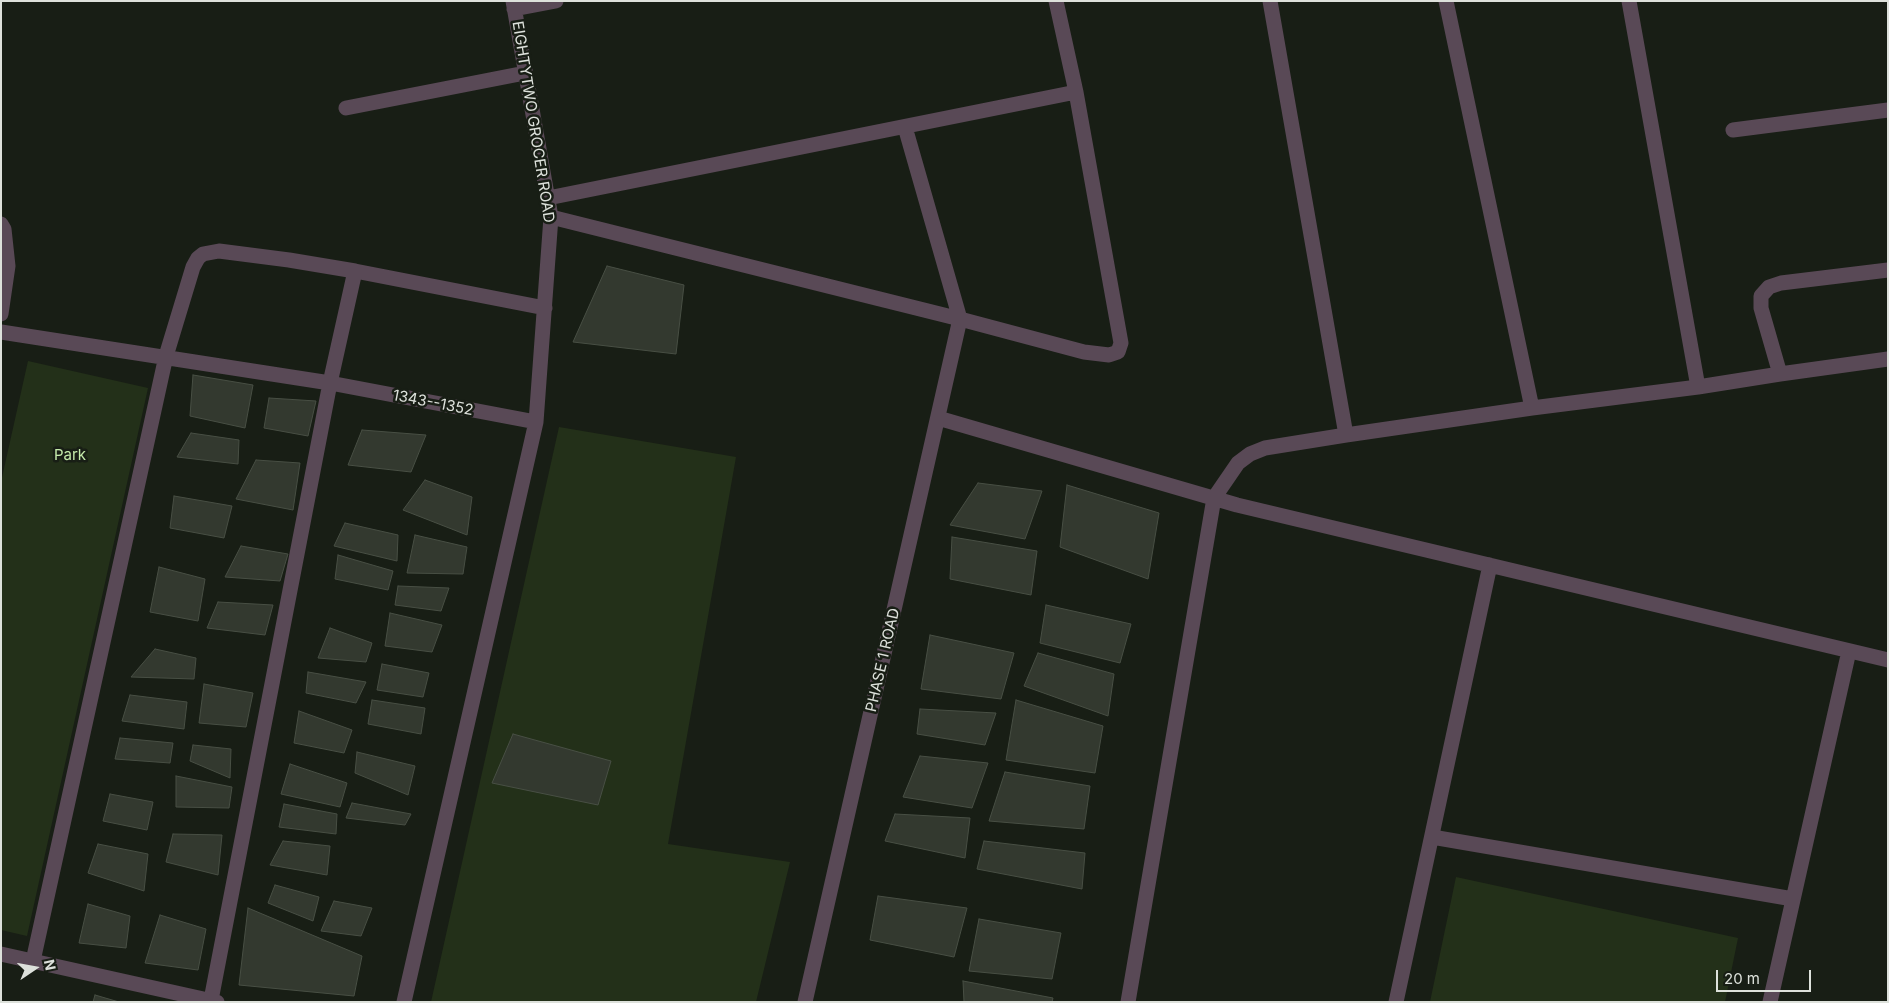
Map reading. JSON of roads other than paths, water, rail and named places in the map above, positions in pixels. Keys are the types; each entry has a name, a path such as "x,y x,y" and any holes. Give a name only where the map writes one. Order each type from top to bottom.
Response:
{"street":[{"path":"513,5 556,1"},
{"path":"551,217 960,319 1084,352 1109,355 1118,352 1121,343 1076,92 1056,1"},
{"path":"1270,1 1346,435"},
{"path":"1446,1 1532,408"},
{"path":"1629,1 1698,387"},
{"name":"EIGHTYTWO GROCER ROAD","path":"404,1002 536,422 551,217 513,5"},
{"path":"346,108 525,73"},
{"path":"548,198 1076,92"},
{"path":"1733,130 1888,110"},
{"path":"905,126 960,319"},
{"path":"1,224 4,229 8,266 1,314"},
{"path":"34,961 166,356 198,258 203,254 219,250 240,253 355,272 545,308"},
{"path":"1780,374 1761,308 1762,296 1769,287 1781,283 1888,270"},
{"path":"1,954 214,1001 330,383 355,272"},
{"name":"PHASE 1 ROAD","path":"805,1002 960,319"},
{"name":"1343--1352","path":"1,332 166,356 330,383 536,422"},
{"path":"1128,1002 1214,498 1238,463 1250,454 1265,448 1346,435 1888,359"},
{"path":"938,418 1214,498 1888,660"},
{"path":"1396,1002 1490,565"},
{"path":"1770,1002 1849,651"},
{"path":"1432,837 1793,899"}],"park label":[{"name":"Park","path":"70,455"}]}
